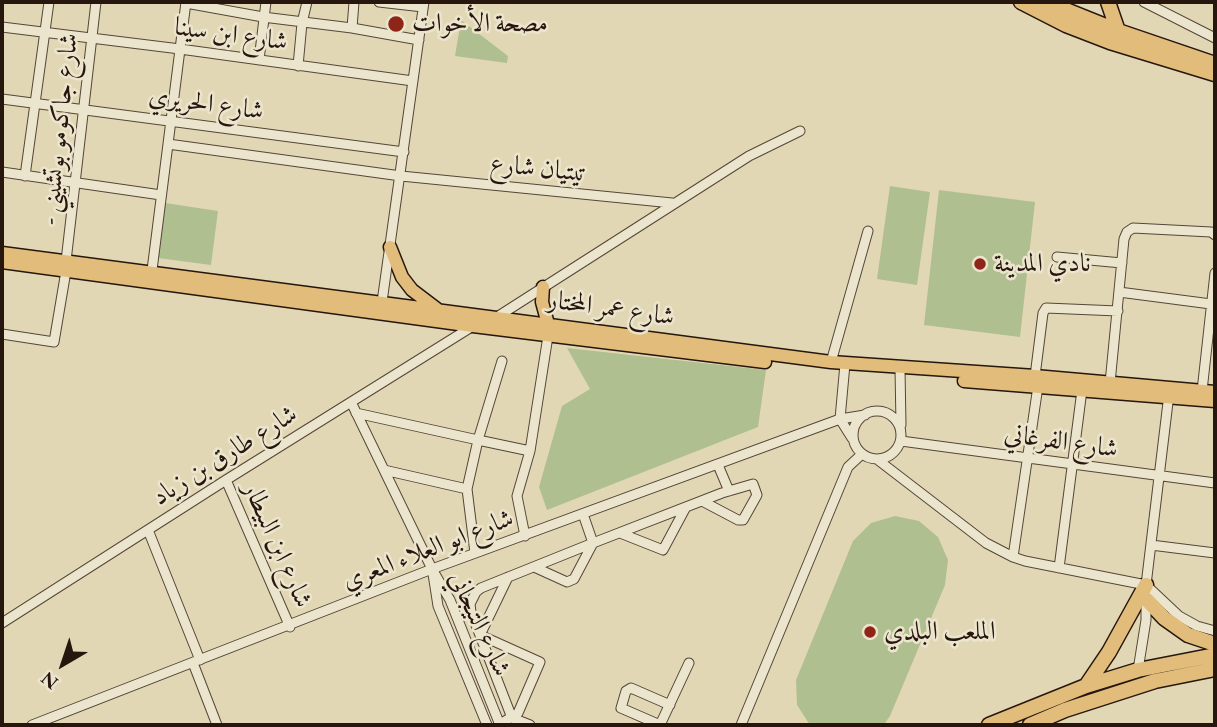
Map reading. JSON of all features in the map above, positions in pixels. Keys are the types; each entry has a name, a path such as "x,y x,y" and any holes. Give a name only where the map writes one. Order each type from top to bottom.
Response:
{"highway":[{"path":"1021,2 1066,25 1110,42 1215,74"},
{"path":"1046,2 1118,31 1215,64"},
{"path":"1078,16 1084,2"},
{"path":"1108,2 1118,31"},
{"path":"1086,686 1147,593 1164,618 1188,635 1215,644"},
{"path":"989,725 1013,720 1086,686 1139,670 1215,655"},
{"path":"1030,725 1065,710 1155,681 1215,669"}],"main road":[{"path":"390,247 402,277 412,290 440,311"},
{"name":"شارع عمر المختار","path":"2,253 66,266"},
{"name":"شارع عمر المختار","path":"2,262 66,266 151,277 381,309 473,326 548,330 900,372 1110,383 1215,401"},
{"path":"542,287 548,330"},
{"name":"شارع عمر المختار","path":"381,309 497,317 548,330"},
{"name":"شارع عمر المختار","path":"1037,381 1082,390 1209,392"}],"street":[{"path":"25,176 49,2"},
{"name":"- شارع جاكومو بوتشيني","path":"2,334 54,342 86,110 96,2"},
{"path":"151,277 186,2 263,17 419,40"},
{"path":"259,60 266,2"},
{"path":"298,66 307,2"},
{"path":"352,28 354,2"},
{"path":"379,2 424,4 381,309"},
{"path":"1144,2 1215,38"},
{"name":"شارع ابن سينا","path":"2,27 413,82"},
{"name":"شارع الحريري","path":"2,99 404,152"},
{"path":"497,317 672,203 749,156 800,131"},
{"name":"تيتيان شارع","path":"167,144 401,176 672,203"},
{"path":"2,172 161,195"},
{"path":"1110,383 1124,239 1127,232 1133,228 1211,232 1215,235"},
{"path":"868,231 840,366 840,419 862,454 878,460 986,543 1013,557 1147,593 1179,617 1215,631"},
{"path":"1057,257 1122,264"},
{"path":"1209,392 1211,304 1215,273"},
{"path":"1119,292 1211,304"},
{"path":"1013,557 1028,460 1042,313 1046,308 1118,311"},
{"name":"شارع طارق بن زياد","path":"2,623 473,326"},
{"path":"525,536 517,496 530,451 548,330"},
{"path":"475,554 467,489 478,440 502,361"},
{"path":"878,460 890,456 901,441 900,372"},
{"path":"1059,568 1082,390"},
{"path":"1139,670 1169,393"},
{"path":"351,402 432,569"},
{"path":"853,440 855,425 872,412 887,413 901,430"},
{"path":"356,413 530,451"},
{"name":"شارع ابو العلاء المعري","path":"32,725 432,569 840,419 865,415"},
{"name":"شارع الفرغاني","path":"901,441 1215,483"},
{"path":"741,725 848,467 862,454"},
{"path":"718,465 729,491"},
{"path":"384,470 467,489"},
{"name":"شارع ابن البيطار","path":"226,480 290,626"},
{"path":"530,725 512,718 471,612 472,598 481,588 593,543 686,507 702,501 748,484 753,484 757,495 743,520 738,520 702,501"},
{"path":"620,533 663,550 686,507"},
{"path":"534,567 571,582 593,543 583,514"},
{"path":"148,530 197,662 217,725"},
{"path":"1151,545 1215,553"},
{"name":"شارع التيجاني","path":"432,569 450,600 500,725"},
{"name":"شارع التيجاني","path":"432,569 438,606 487,725"},
{"path":"480,635 508,578"},
{"path":"480,635 540,662 518,713 500,725"},
{"path":"462,665 474,660"},
{"path":"670,705 631,688 625,691 621,708 660,725 670,705 689,663"},
{"path":"1050,725 1065,710"}],"green space":[{"path":"461,20 508,56 507,63 455,56"},
{"path":"890,186 930,192 917,285 877,279"},
{"name":"نادي المدينة","path":"939,190 1035,202 1020,337 924,325"},
{"path":"165,203 218,211 211,265 158,258"},
{"path":"567,348 766,370 758,427 547,510 539,487 562,406 590,389"},
{"name":"الملعب البلدي","path":"895,516 919,521 938,537 948,560 945,585 885,723 810,725 797,705 796,680 853,541 871,523"}],"place":[{"name":"مصحة الأخوات","path":"396,24"},
{"name":"نادي المدينة","path":"980,264"},
{"name":"الملعب البلدي","path":"870,632"}]}
